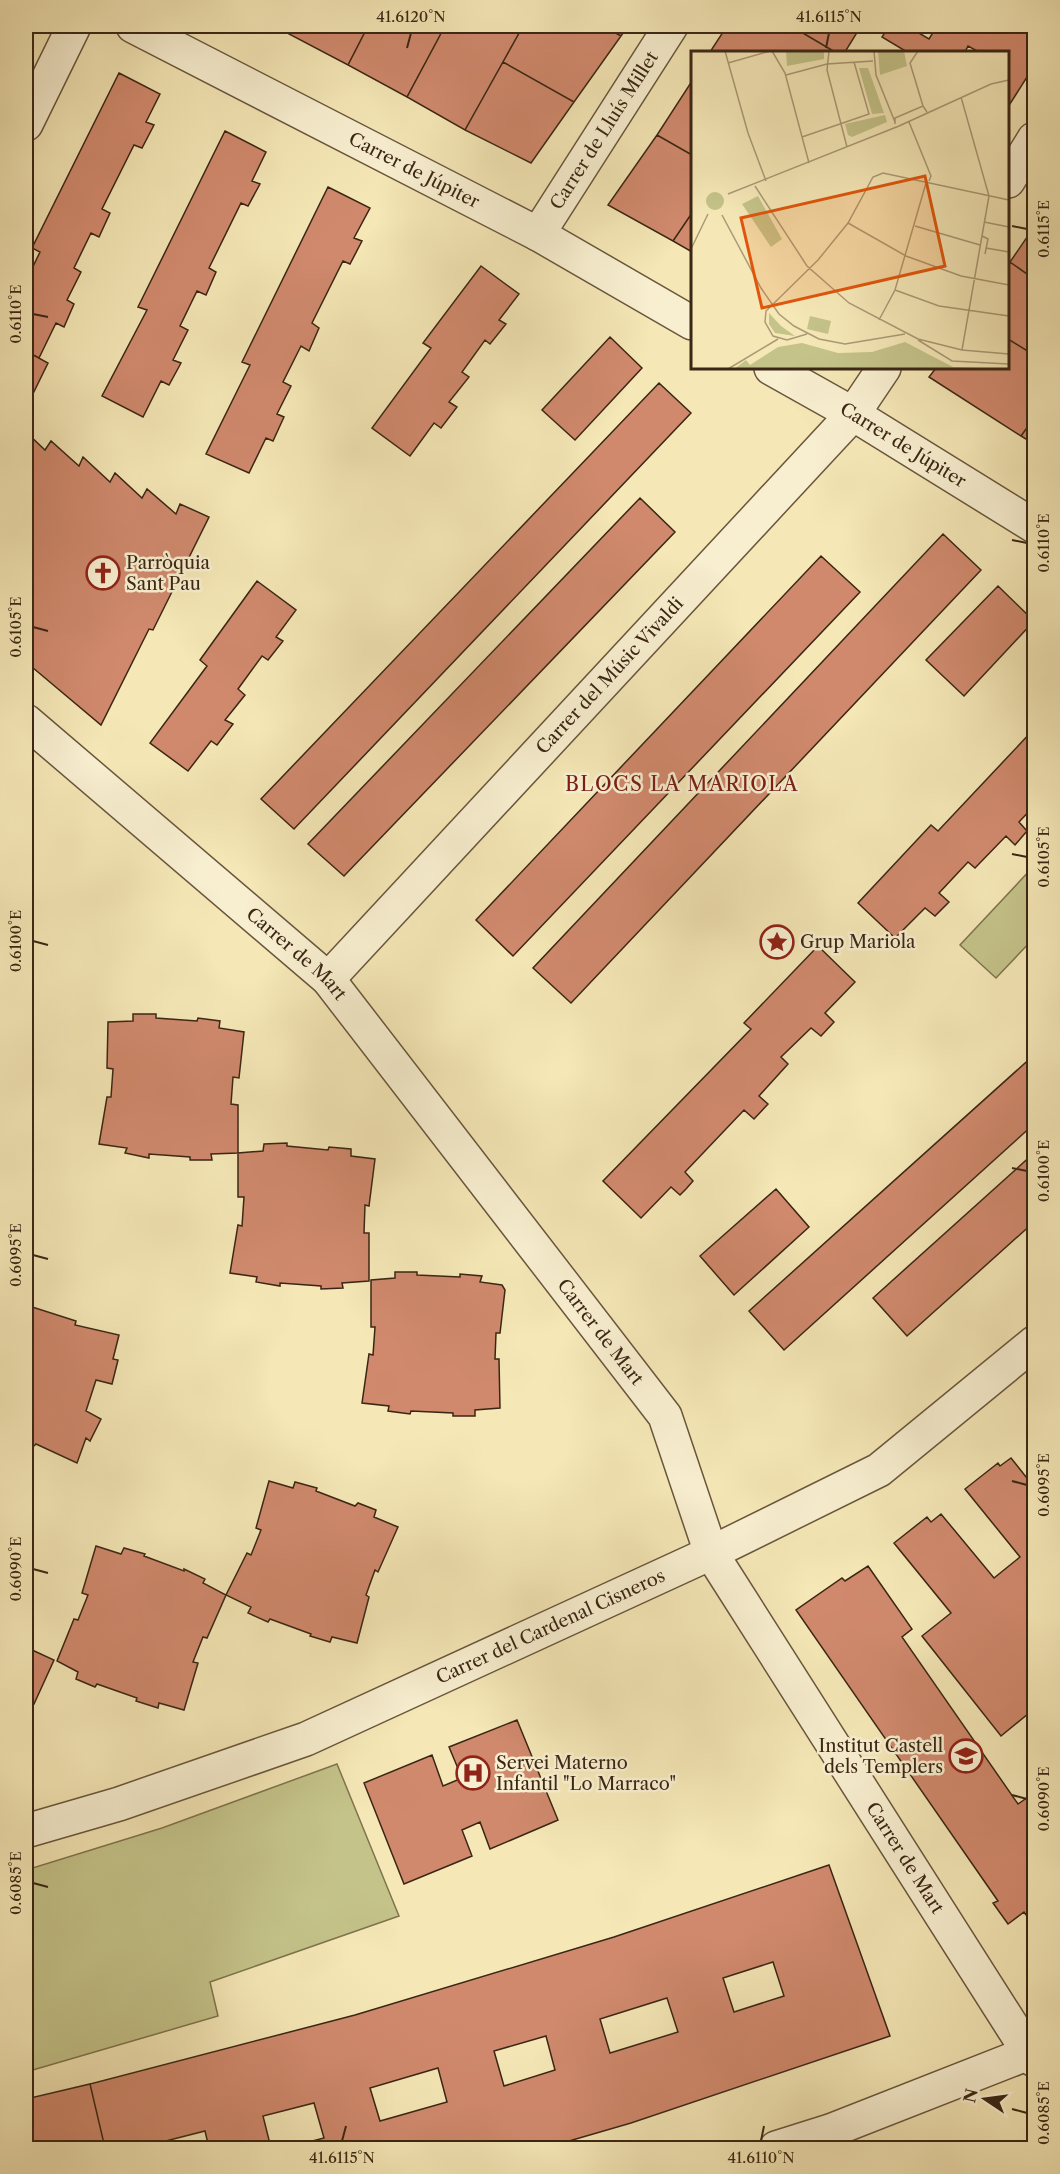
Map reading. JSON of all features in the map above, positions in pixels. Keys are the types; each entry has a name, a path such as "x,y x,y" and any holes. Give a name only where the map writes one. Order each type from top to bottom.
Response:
{"street":[{"path":"26,124 74,26"},
{"name":"Carrer de Júpiter","path":"133,26 537,234 691,322"},
{"name":"Carrer de Lluís Millet","path":"537,234 670,26"},
{"path":"1009,179 1035,139"},
{"name":"Carrer de Júpiter","path":"773,369 853,414 1035,526"},
{"name":"Carrer del Músic Vivaldi","path":"328,979 853,414 883,369"},
{"name":"Carrer de Mart","path":"26,720 328,979 664,1416 711,1553 1033,2055"},
{"name":"Carrer del Cardenal Cisneros","path":"26,1832 119,1804 306,1739 711,1553 879,1470 1035,1343"},
{"path":"776,2148 830,2131 1033,2055"}],"shaded area":[{"path":"1034,866 1034,938 996,978 960,945"},
{"path":"337,1764 399,1916 210,1982 218,2016 26,2072 26,1870 162,1828"}],"building":[{"path":"293,26 368,26 348,65 289,34"},
{"path":"368,26 445,26 407,97 348,65"},
{"path":"445,26 523,26 465,130 407,97"},
{"path":"523,26 603,26 621,36 574,102 503,62"},
{"path":"603,26 628,26 621,36"},
{"path":"727,26 791,26 833,51 711,51"},
{"path":"791,26 861,26 846,51 833,51"},
{"path":"889,26 907,26 929,39 937,26 1034,26 1034,66 1009,105 1009,51 977,51 968,46 966,51 905,51 882,37"},
{"path":"503,62 574,102 531,163 465,130"},
{"path":"119,73 160,94 146,122 154,125 142,148 134,145 102,209 110,213 99,237 91,233 74,268 81,272 67,300 74,304 64,327 56,323 39,358 26,351 26,281 40,252 32,248"},
{"path":"691,83 691,154 657,135"},
{"path":"225,131 266,152 252,181 260,184 248,206 241,203 209,268 216,272 206,295 197,291 180,326 188,330 173,360 181,363 169,385 161,381 143,417 102,396 147,310 138,307"},
{"path":"657,135 691,154 691,214 673,241 608,205"},
{"path":"328,187 370,208 354,238 362,241 350,264 343,261 312,323 319,328 309,351 301,346 283,382 291,386 277,414 284,417 273,441 266,438 249,473 206,454 250,365 242,362"},
{"path":"691,214 691,251 673,241"},
{"path":"1034,227 1034,279 1010,262"},
{"path":"1010,262 1034,279 1034,355 1009,340"},
{"path":"481,266 519,294 499,320 506,324 490,344 485,340 462,372 469,377 449,402 457,407 441,428 434,423 410,456 372,428 431,348 423,343"},
{"path":"610,337 642,368 575,440 542,410"},
{"path":"1009,340 1034,355 1034,418 1021,436 929,377 935,369 1009,369"},
{"path":"26,351 48,363 26,408"},
{"path":"659,383 691,413 294,829 261,799"},
{"path":"1034,418 1034,444 1021,436"},
{"name":"Parròquia Sant Pau","path":"26,432 45,450 51,441 79,466 83,457 110,482 115,473 142,498 147,489 176,514 180,504 209,517 153,630 149,629 101,725 26,662"},
{"path":"640,498 675,532 344,876 308,844"},
{"path":"943,534 981,570 571,1003 533,968"},
{"path":"821,556 860,592 513,956 476,920"},
{"path":"257,581 296,610 276,637 283,641 268,660 262,656 238,689 245,695 225,720 233,724 217,745 211,741 188,771 150,743 207,666 200,660"},
{"path":"998,586 1034,621 964,696 926,660"},
{"path":"1034,729 1034,806 1019,822 1027,831 1015,845 1006,836 975,868 968,862 939,893 949,902 935,916 925,908 895,938 858,903 931,825 938,831"},
{"path":"818,946 855,982 825,1013 834,1022 821,1036 811,1028 781,1057 788,1064 759,1096 768,1104 754,1119 744,1110 685,1172 693,1181 686,1189 680,1195 671,1187 641,1218 603,1181 751,1029 744,1023"},
{"path":"133,1014 156,1014 156,1018 197,1021 198,1018 220,1021 219,1028 244,1032 239,1078 233,1077 231,1104 238,1105 238,1153 211,1154 212,1160 190,1160 190,1157 149,1154 149,1158 125,1153 127,1148 99,1144 107,1097 111,1097 113,1069 107,1068 108,1022 133,1021"},
{"path":"1034,1055 1034,1124 784,1350 749,1311"},
{"path":"287,1143 287,1146 328,1150 329,1147 351,1149 351,1156 375,1159 369,1206 365,1205 364,1233 369,1233 369,1281 342,1283 343,1288 321,1289 321,1286 280,1283 280,1286 256,1282 257,1277 230,1273 238,1225 242,1226 244,1197 238,1197 238,1153 263,1151 264,1144"},
{"path":"1034,1153 1034,1222 907,1336 873,1298"},
{"path":"776,1189 809,1227 734,1295 700,1256"},
{"path":"395,1272 460,1277 460,1274 482,1276 480,1282 502,1285 505,1290 500,1333 496,1333 495,1359 499,1359 500,1408 475,1410 475,1416 453,1416 453,1413 411,1411 410,1414 388,1411 389,1406 362,1403 369,1354 373,1355 375,1327 371,1327 371,1280 395,1278"},
{"path":"26,1305 76,1321 75,1325 119,1335 113,1359 118,1360 112,1384 96,1380 86,1411 101,1419 90,1441 86,1438 77,1463 36,1444 34,1446 26,1444"},
{"path":"1011,1458 1034,1487 1034,1709 1001,1736 922,1636 951,1613 894,1543 927,1517 931,1522 941,1514 994,1578 1020,1557 965,1489 998,1463 1000,1466"},
{"path":"269,1481 293,1488 295,1482 317,1488 316,1491 355,1506 358,1503 376,1510 374,1517 398,1527 378,1572 375,1570 366,1595 369,1597 357,1643 332,1637 330,1642 270,1619 268,1622 248,1613 251,1607 226,1595 247,1553 251,1555 261,1530 256,1528"},
{"path":"96,1546 121,1554 124,1548 145,1554 144,1556 184,1571 184,1569 205,1579 203,1583 226,1595 207,1638 203,1637 193,1662 198,1663 184,1710 159,1703 158,1708 97,1684 95,1687 76,1679 78,1672 57,1661 74,1619 78,1620 88,1595 82,1593"},
{"path":"868,1566 912,1629 902,1637 1018,1804 1034,1793 1034,1926 1024,1912 1008,1924 993,1903 998,1901 796,1610 842,1578 845,1581"},
{"path":"26,1641 32,1644 30,1649 54,1660 34,1704 30,1702 26,1713"},
{"path":"517,1720 558,1820 490,1849 480,1822 462,1830 472,1856 404,1884 364,1783 432,1755 443,1786 462,1778 449,1747"},
{"path":"829,1865 890,2036 631,2123 545,2148 285,2148 324,2138 314,2103 263,2116 271,2148 209,2148 205,2131 142,2148 105,2148 90,2084 355,2015 614,1937","holes":["773,1962 784,1996 734,2012 723,1978","667,1998 678,2032 610,2053 600,2019","546,2036 555,2070 504,2086 494,2051","438,2068 447,2102 380,2121 370,2088"]},
{"path":"90,2084 105,2148 26,2148 26,2099"}],"place":[{"name":"Parròquia Sant Pau","path":"103,573"},
{"name":"Grup Mariola","path":"777,942"},
{"name":"Institut Castell dels Templers","path":"966,1756"},
{"name":"Servei Materno Infantil \"Lo Marraco\"","path":"473,1773"}],"district":[{"name":"BLOCS LA MARIOLA","path":"682,784"}]}
